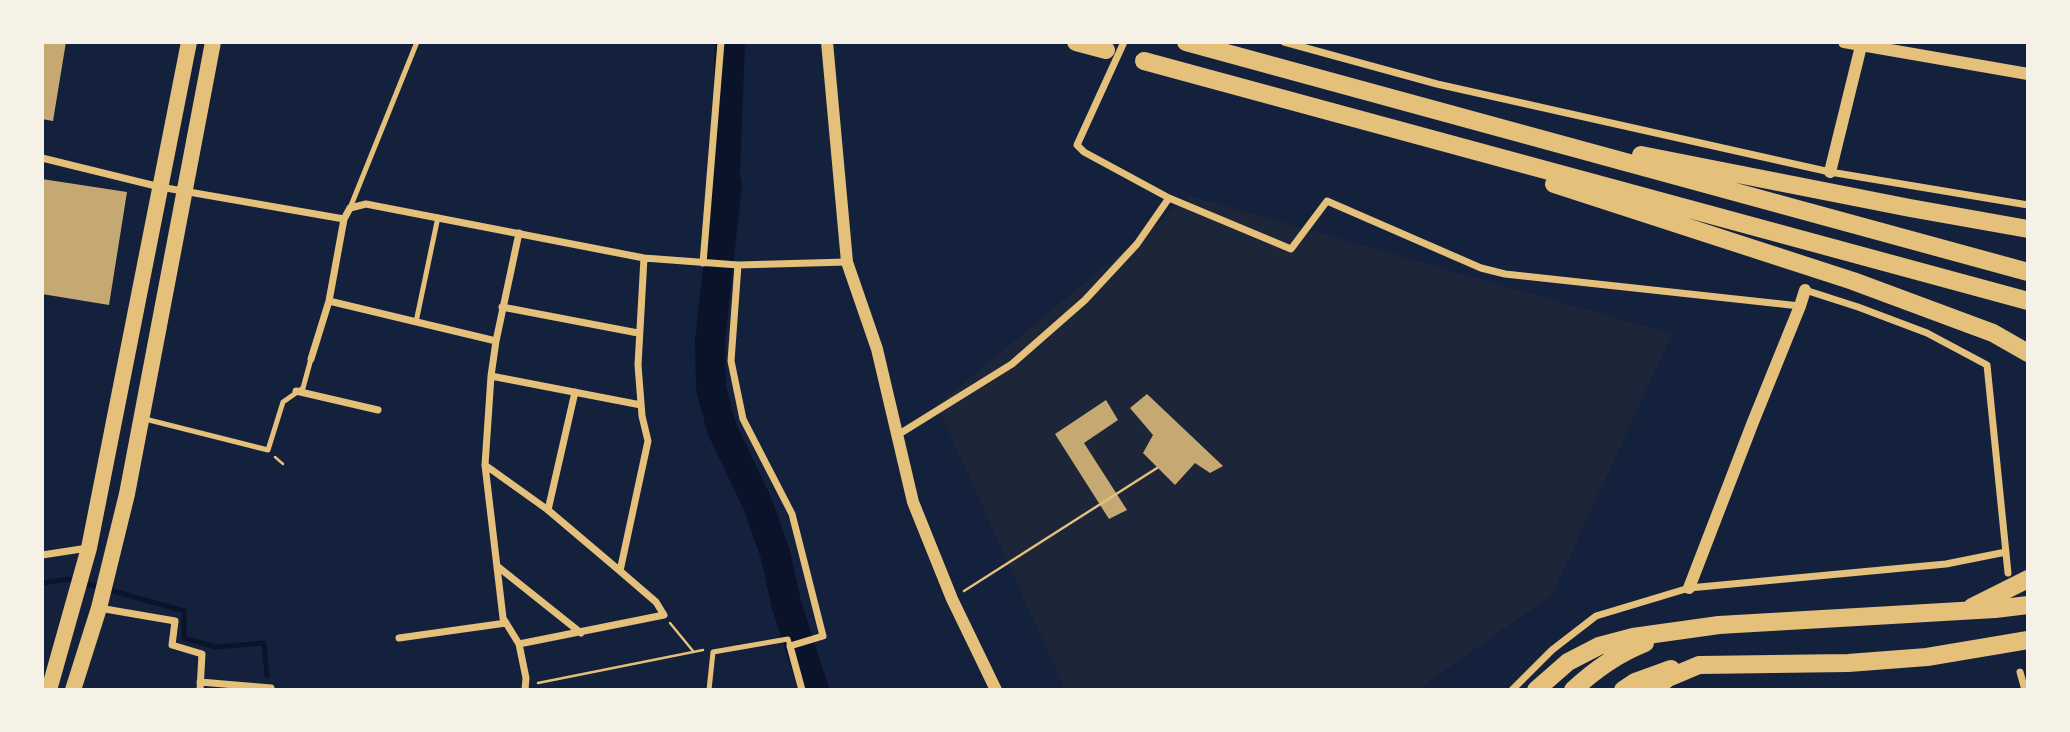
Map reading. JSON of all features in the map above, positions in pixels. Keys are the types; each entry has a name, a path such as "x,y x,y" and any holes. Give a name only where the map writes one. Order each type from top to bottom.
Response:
{"highway":[{"path":"49,690 89,548 189,42"},
{"path":"73,690 99,608 127,494 213,42"},
{"path":"1076,42 1106,50"},
{"path":"1186,42 2028,272"},
{"path":"1144,61 2028,301"},
{"path":"1483,124 2028,229"},
{"path":"1424,137 1568,189 1853,281 1993,333 2028,353"},
{"path":"1962,611 2028,579"},
{"path":"1536,690 1568,662 1599,646 1633,636 1718,625 2028,605"},
{"path":"1573,690 1594,670 1624,652 1678,630"},
{"path":"1623,690 1635,682 1666,670 1699,665 1848,663 1927,657 2028,640"},
{"path":"1652,690 1668,678 1699,665"}],"street":[{"path":"703,262 721,42"},
{"path":"827,42 847,262 877,349 913,502 952,599 996,690"},
{"path":"1124,42 1077,145 1084,152 1169,198 1291,249 1327,201 1481,268 1505,274 1800,306"},
{"path":"1284,42 1437,84 1830,172 2028,205"},
{"path":"1844,42 2028,74"},
{"path":"1830,172 1862,43"},
{"path":"42,158 160,187 344,219"},
{"path":"897,436 1012,364 1085,300 1138,244 1169,198"},
{"path":"311,359 329,301 344,219 350,208 366,204 644,258 738,265 847,262"},
{"path":"519,233 496,341 485,465 503,618 519,645 525,687"},
{"path":"621,571 648,441 641,405 638,365 644,258"},
{"path":"738,265 731,361 743,419 792,513 823,636 789,646 802,690"},
{"path":"1689,588 1805,290 1927,333 1987,365 2008,573"},
{"path":"329,301 496,341"},
{"path":"502,307 638,333"},
{"path":"491,376 641,405"},
{"path":"296,391 378,410"},
{"path":"548,509 575,392"},
{"path":"485,465 548,509 656,602 664,615 519,645"},
{"path":"42,555 89,548"},
{"path":"1512,690 1552,650 1596,616 1689,588 1946,564 2006,552"},
{"path":"497,566 581,633"},
{"path":"99,608 176,621 172,645 202,654 200,686 271,690"},
{"path":"399,638 506,623"},
{"path":"2020,672 2025,690"}],"lane":[{"path":"350,208 417,42"},
{"path":"416,321 438,217"},
{"path":"142,419 268,450 283,402 303,388 311,359"},
{"path":"709,690 713,652 788,639 789,646"}],"path":[{"path":"952,599 1157,468"},
{"path":"664,615 694,652"},
{"path":"525,687 707,649"}],"shaded area":[{"path":"1190,196 1672,334 1552,595 1417,690 1065,690 937,405"}],"building":[{"path":"42,42 66,42 53,121 42,119"},
{"path":"42,179 127,192 109,305 42,294"},
{"path":"1147,394 1223,466 1210,473 1195,463 1175,485 1143,453 1153,435 1130,408"},
{"path":"1106,400 1118,420 1084,443 1127,510 1109,519 1055,434"}],"waterway":[{"path":"730,42 725,177 727,184 710,340 711,388 722,429 758,505 775,553 786,603 814,690"},
{"path":"42,583 70,579 184,611 184,638 216,647 264,643 267,676"}]}
